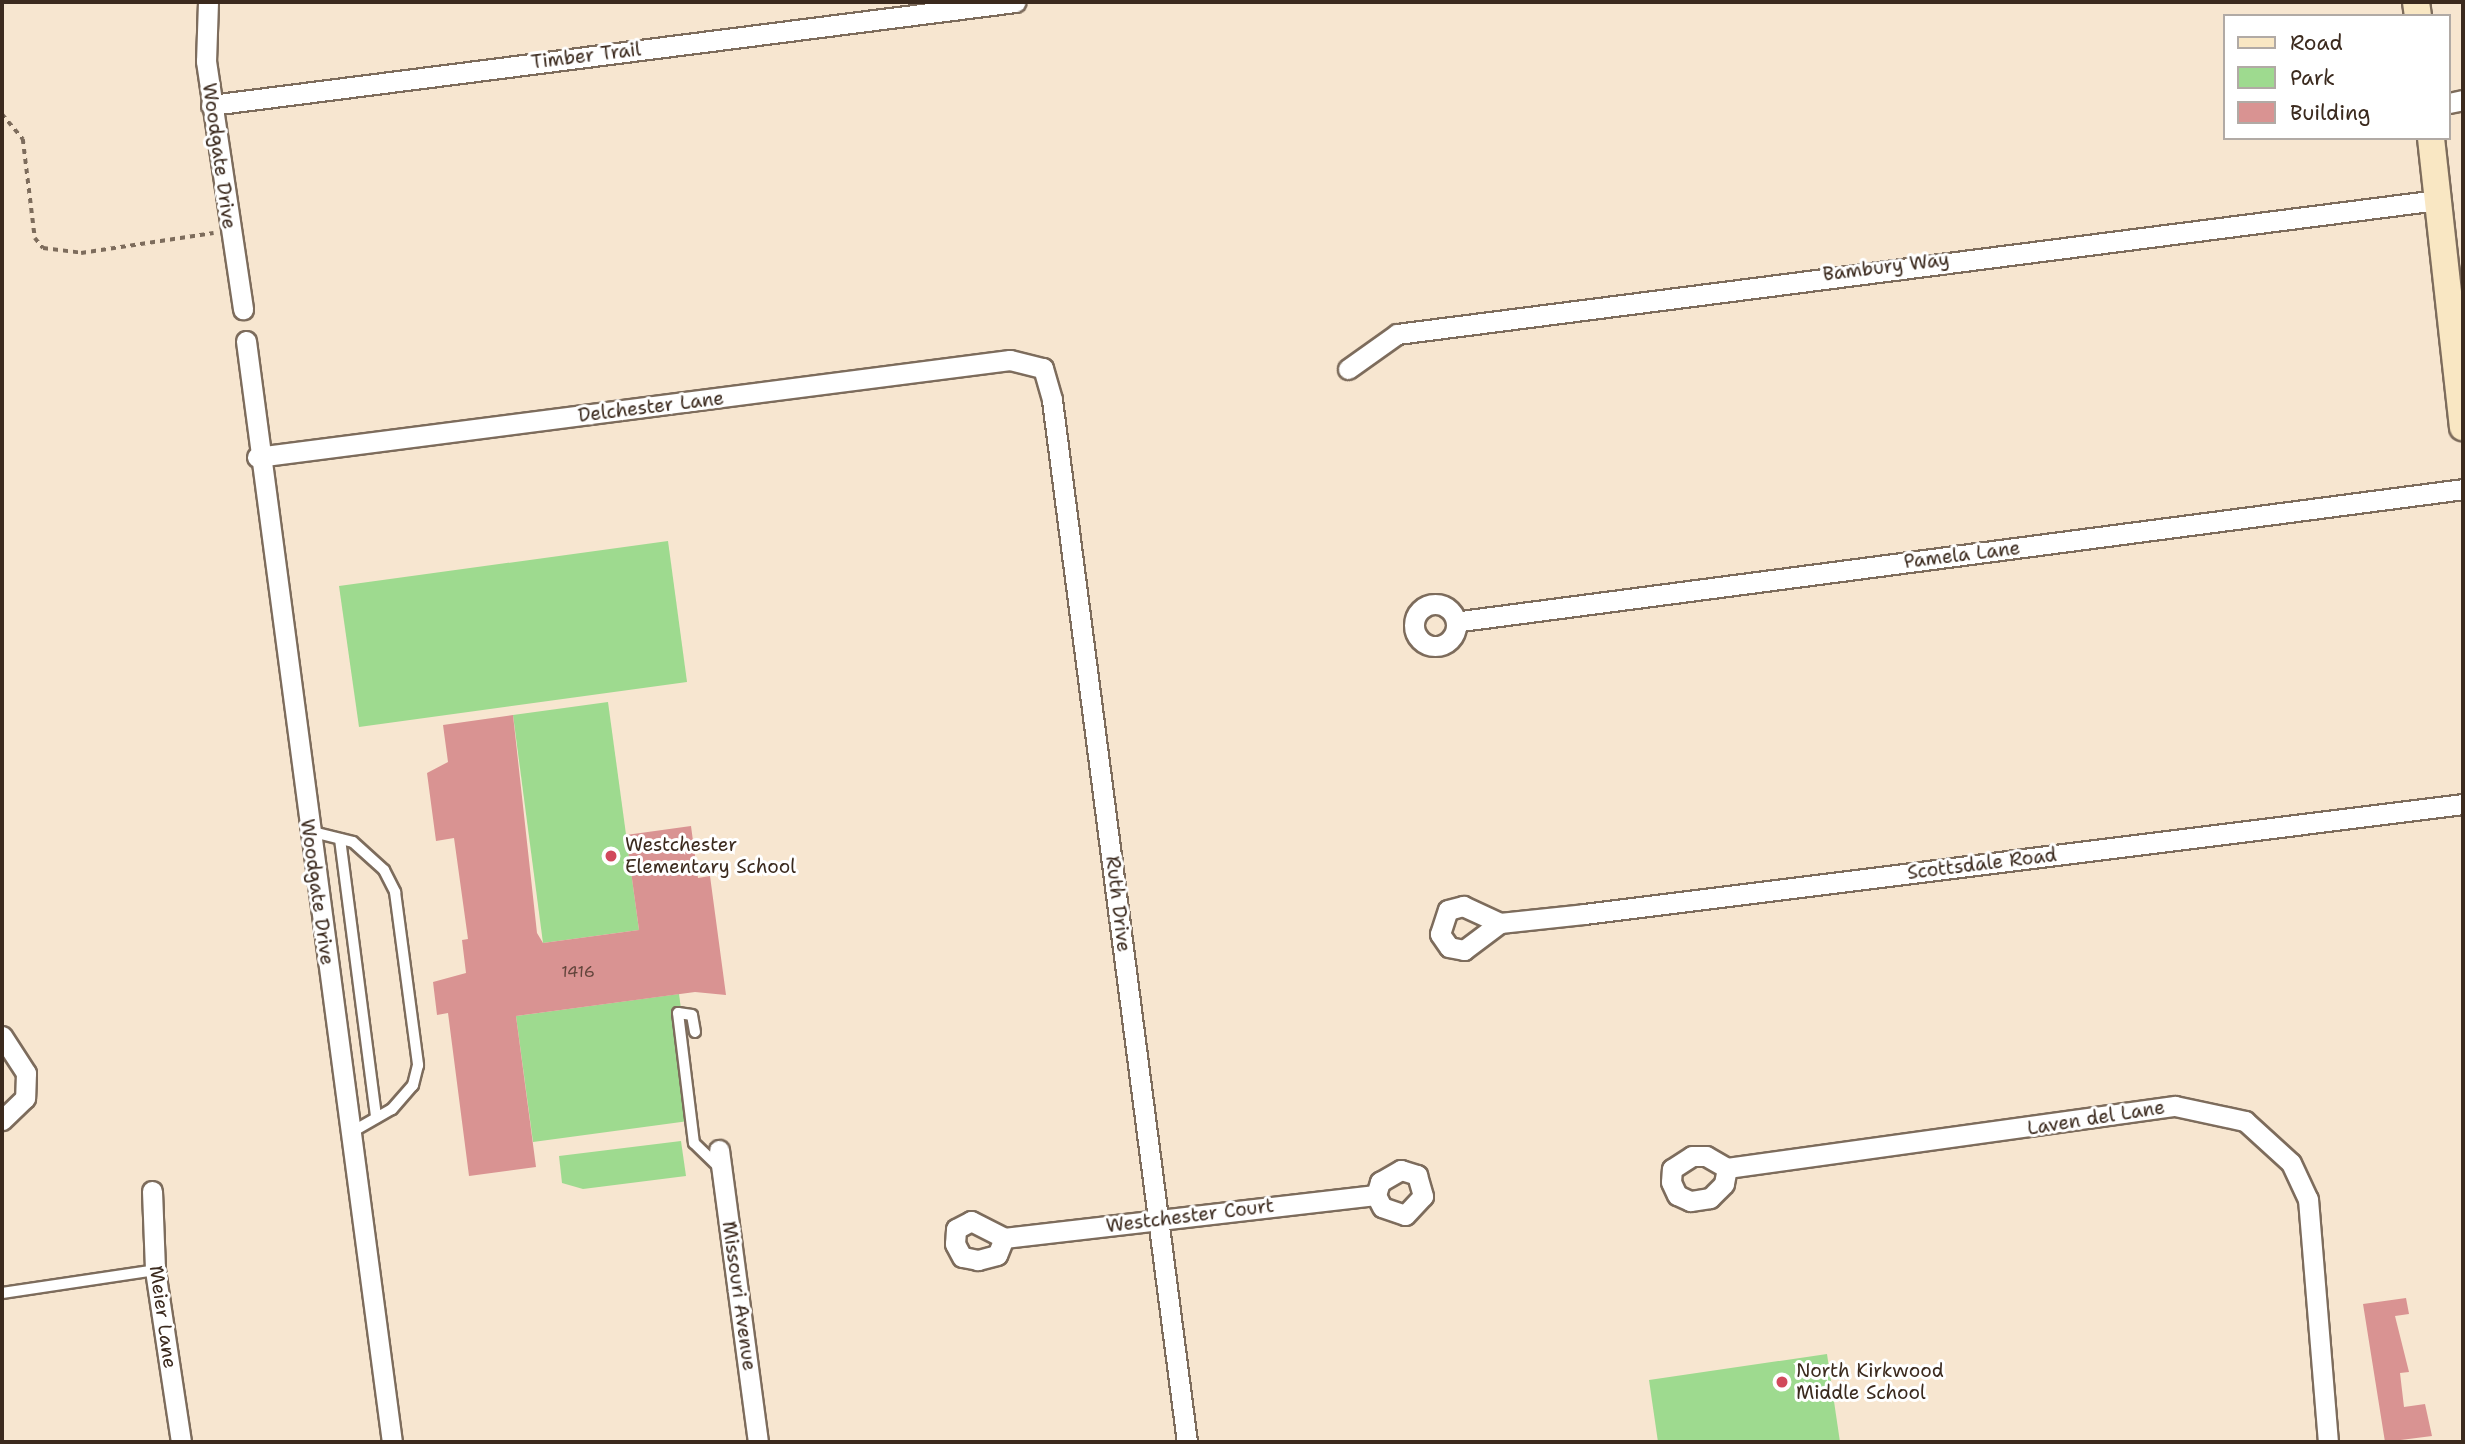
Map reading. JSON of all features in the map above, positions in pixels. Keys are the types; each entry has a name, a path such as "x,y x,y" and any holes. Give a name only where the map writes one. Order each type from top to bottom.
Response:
{"street":[{"name":"Woodgate Drive","path":"208,2 211,105 243,309"},
{"name":"Timber Trail","path":"211,105 961,5 1015,2"},
{"path":"2431,140 2463,427"},
{"name":"Bambury Way","path":"1348,369 1396,334 2437,200"},
{"name":"Woodgate Drive","path":"246,341 257,457 392,1442"},
{"name":"Delchester Lane","path":"257,457 1010,360 1043,368"},
{"name":"Ruth Drive","path":"1043,368 1052,400 1187,1442"},
{"name":"Pamela Lane","path":"1461,621 2463,489"},
{"name":"Scottsdale Road","path":"1500,923 2463,804"},
{"path":"2,1036 26,1073 25,1098 2,1120"},
{"name":"Laven del Lane","path":"1727,1168 2175,1106 2245,1121 2291,1163 2308,1199 2328,1442"},
{"name":"Missouri Avenue","path":"719,1150 758,1442"},
{"name":"Meier Lane","path":"152,1191 155,1270 181,1442"},
{"name":"Westchester Court","path":"1004,1238 1376,1195"},
{"path":"1182,1442 1187,1442"}],"lane":[{"path":"308,831 340,839 384,870 395,892 418,1065 413,1085 376,1118 350,1133"},
{"path":"340,839 376,1118"},
{"path":"695,1032 692,1015 678,1013 694,1143 722,1170"},
{"path":"2,1293 155,1270"}],"path":[{"path":"2,114 23,139 35,238 43,248 81,253 229,231"}],"green space":[{"path":"668,541 687,682 359,727 339,586"},
{"path":"608,702 639,930 543,943 513,715"},
{"path":"679,994 696,1120 533,1142 516,1016"},
{"path":"681,1141 686,1176 583,1189 562,1183 559,1156"},
{"path":"1827,1354 1840,1442 1658,1442 1649,1380"}],"building":[{"path":"513,715 537,933 543,943 639,930 626,835 691,826 698,878 710,876 726,995 695,992 516,1016 536,1167 469,1176 448,1013 437,1015 433,982 466,973 462,940 468,939 454,838 436,841 427,773 448,762 443,725"},
{"path":"2406,1298 2409,1314 2395,1316 2409,1372 2400,1373 2404,1407 2425,1404 2432,1436 2385,1442 2363,1304"}],"place":[{"name":"Westchester Elementary School","path":"611,856"},
{"name":"North Kirkwood Middle School","path":"1782,1382"}]}
